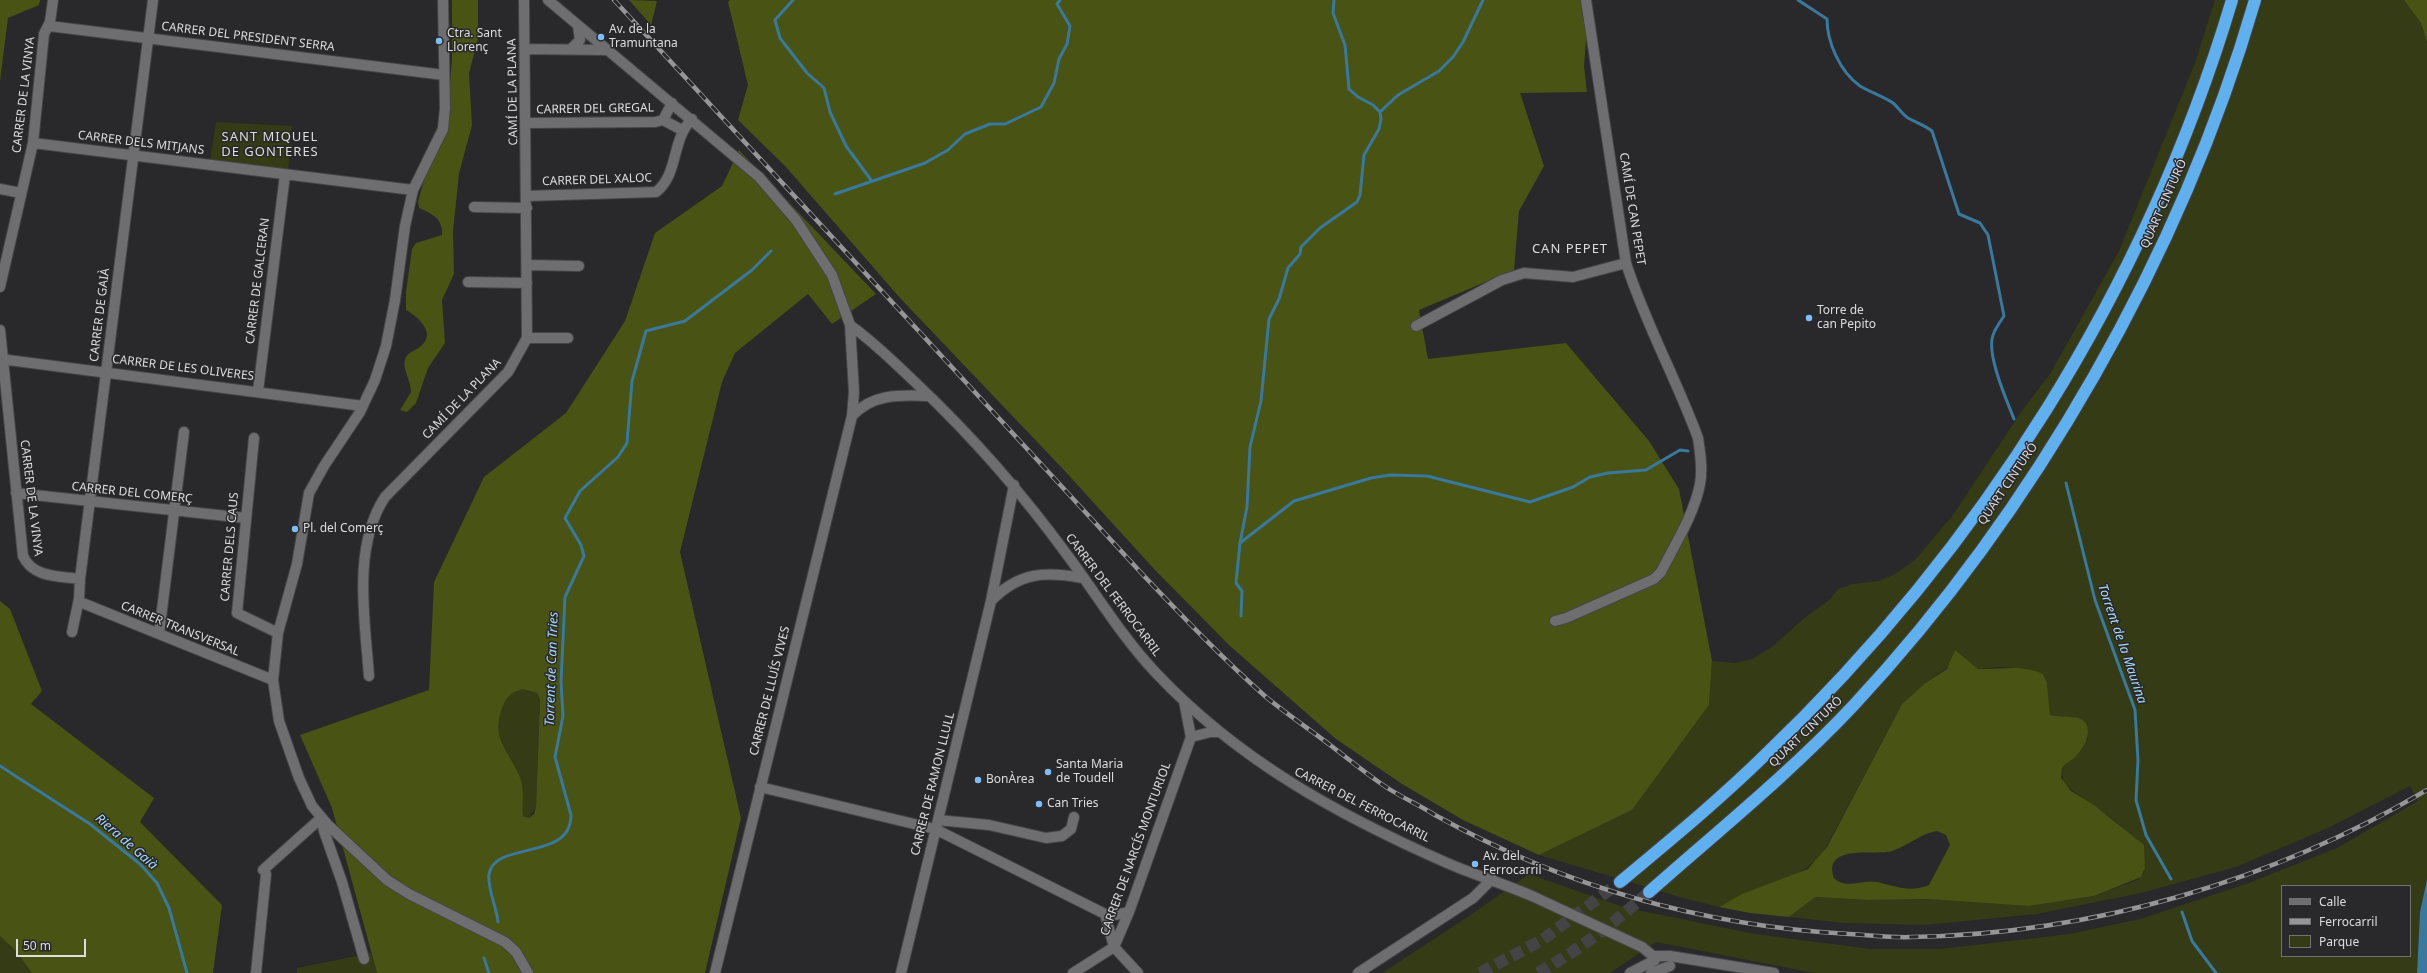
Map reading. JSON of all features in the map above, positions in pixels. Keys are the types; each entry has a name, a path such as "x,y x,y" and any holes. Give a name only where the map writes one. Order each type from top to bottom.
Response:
{"highway":[{"name":"QUART CINTURÓ","path":"1620,882 1700,816 1765,756 1833,687 1939,563 2018,456 2095,327 2145,228 2185,134 2232,0"},
{"name":"QUART CINTURÓ","path":"1650,892 1791,768 1852,707 1926,622 2024,488 2093,377 2162,245 2214,122 2255,0"}],"street":[{"name":"CARRER DE LA VINYA","path":"0,287 33,143 44,34 48,26 53,0"},
{"name":"CARRER DE GAIÀ","path":"72,632 79,599 80,579 153,0"},
{"path":"443,0 443,129 413,190 386,346 375,380 363,406 324,466 309,493 297,564 278,633 273,680 279,721 299,778 312,806 321,818 387,880 420,899 505,942 516,952 528,973"},
{"name":"CAMÍ DE LA PLANA","path":"369,676 364,582 366,554 376,511 390,492 508,372 526,338 527,196 524,0"},
{"name":"CARRER DE LLUÍS VIVES","path":"548,0 606,50 692,119 759,177 796,220 832,275 850,325 854,392 852,416 715,973"},
{"name":"CAMÍ DE CAN PEPET","path":"1555,621 1566,618 1654,579 1661,572 1694,505 1701,483 1701,456 1698,438 1656,334 1638,300 1626,263 1586,0"},
{"name":"CARRER DEL PRESIDENT SERRA","path":"48,26 149,37 444,75"},
{"path":"571,49 580,40 578,26"},
{"path":"525,49 606,50"},
{"name":"CARRER DEL GREGAL","path":"663,120 672,103"},
{"name":"CARRER DEL XALOC","path":"527,196 656,192 664,186 668,178 682,130 692,119"},
{"name":"CARRER DEL GREGAL","path":"526,123 663,120 682,130"},
{"name":"CARRER DELS MITJANS","path":"33,143 133,154 285,175 413,190"},
{"name":"CARRER DE GALCERAN","path":"258,391 285,175"},
{"path":"0,189 21,193"},
{"path":"474,207 527,208"},
{"path":"1416,326 1502,280 1524,273 1573,277 1626,263"},
{"path":"527,265 580,266"},
{"path":"468,282 527,283"},
{"name":"CARRER DEL FERROCARRIL","path":"850,325 869,339 969,434 1014,485 1122,632 1155,672 1184,701 1219,732 1298,789 1388,836 1450,864 1492,879 1532,896 1642,946 1654,967"},
{"name":"CARRER DE LA VINYA","path":"0,330 1,359 23,556 26,564 30,568 43,573 80,579"},
{"path":"526,338 568,338"},
{"name":"CARRER DE LES OLIVERES","path":"1,359 106,371 363,406"},
{"path":"852,416 860,407 890,396 929,396"},
{"path":"159,634 184,432"},
{"name":"CARRER DELS CAUS","path":"254,438 245,518 237,613 278,633"},
{"name":"CARRER DE RAMON LLULL","path":"901,973 991,601 1010,514 1014,485"},
{"name":"CARRER DEL COMERÇ","path":"16,494 245,518"},
{"path":"1010,514 1013,507 1019,504 1030,506"},
{"path":"991,601 1002,590 1033,575 1055,573 1083,578"},
{"name":"CARRER TRANSVERSAL","path":"79,599 80,602 273,680"},
{"path":"1184,701 1191,737 1219,732"},
{"name":"CARRER DE NARCÍS MONTURIOL","path":"1073,973 1114,947 1129,912 1191,737"},
{"path":"760,787 936,824 990,825 1046,838 1062,836 1071,829 1074,817"},
{"path":"256,973 265,872 321,818"},
{"path":"321,818 324,831 342,882 364,959"},
{"path":"936,824 1105,914 1115,915 1129,912"},
{"path":"1358,973 1473,898 1492,879"},
{"path":"1105,914 1114,947 1138,973"},
{"path":"1654,967 1672,963"},
{"path":"1630,973 1672,963 1774,973"}],"green space":[{"path":"0,0 40,0 39,5 8,18 0,81"},
{"path":"452,0 478,0 478,39 469,73 472,125 459,174 453,231 454,274 442,300 445,343 428,368 416,403 407,412 400,410 411,392 404,363 405,359 408,354 421,346 427,336 424,325 406,310 406,292 412,249 416,243 442,235 442,229 439,221 429,212 419,208 418,202 425,176 445,138 452,60"},
{"path":"629,0 657,1 651,25"},
{"path":"730,0 1589,0 1584,66 1587,92 1520,93 1544,166 1519,211 1514,270 1419,310 1428,359 1566,343 1649,441 1679,489 1712,661 1709,705 1632,810 1539,855 1463,820 1402,784 1336,739 1230,646 1155,570 1062,468 900,298 786,167 738,120 748,85 728,2"},
{"path":"2215,0 2404,0 2421,23 2427,42 2427,879 2420,912 2417,973 1814,973 1656,942 1610,973 1382,973 1469,916 1529,874 1623,907 1755,934 1871,949 1940,949 2069,934 2140,919 2246,884 2337,848 2418,801 2410,786 2328,828 2236,867 2141,893 2037,914 1925,925 1844,923 1789,917 1815,897 1868,900 1927,899 2029,906 2094,896 2137,880 2144,873 2143,858 2138,845 2128,832 2116,821 2063,783 2062,768 2081,751 2088,738 2074,718 2050,715 2047,683 2043,674 2027,669 2000,667 1978,669 1969,664 1963,656 1924,684 1902,704 1822,855 1799,872 1745,894 1719,907 1683,898 1539,855 1632,810 1709,705 1712,661 1736,663 1752,659 1773,646 1803,619 1829,600 1838,589 1853,584 1878,581 1893,575 1914,561 1953,515 2021,412 2050,374 2119,251 2195,63"},
{"path":"2404,0 2427,0 2427,42 2421,23"},
{"path":"216,122 292,126 288,171 210,160"},
{"path":"739,150 876,294 832,324 808,294 735,353 722,382 680,552 741,818 705,973 377,973 332,808 300,735 429,690 434,582 484,477 566,413 625,321 655,233 722,186","holes":["523,689 537,693 540,700 536,807 534,814 529,818 523,816 522,782 502,743 498,727 503,706 510,695"]},
{"path":"0,601 10,609 42,691 31,704 154,798 140,822 222,905 213,973 32,973 16,951 0,936"},
{"path":"1955,650 1978,669 2019,668 2043,674 2047,683 2050,715 2078,718 2086,724 2088,729 2088,734 2084,745 2076,756 2062,768 2061,778 2071,791 2094,805 2144,845 2145,868 2141,877 2094,896 2029,906 1927,899 1868,900 1815,897 1789,917 1750,913 1719,907 1742,894 1808,869 1827,847 1902,704 1924,684 1947,669","holes":["1937,831 1946,835 1950,845 1929,885 1909,889 1871,881 1849,884 1834,878 1832,867 1836,860 1843,855 1892,851 1931,832"]},
{"path":"523,689 537,693 540,700 536,807 529,818 523,816 522,782 516,767 502,743 499,727 500,717 506,700 513,693"},
{"path":"0,936 16,951 32,973 0,973"},
{"path":"371,953 377,973 297,973 297,968"}],"water":[{"path":"2427,879 2427,973 2417,973 2420,912"}],"waterway":[{"path":"793,0 775,20 780,38 807,73 824,88 830,112 846,146 871,180"},
{"path":"835,194 925,163 948,150 965,134 990,124 1005,124 1041,107 1054,83 1059,59 1067,44 1070,26 1057,4 1060,0"},
{"path":"1240,543 1247,507 1250,447 1261,401 1269,319 1279,299 1288,268 1300,254 1301,247 1320,228 1357,202 1360,195 1364,155 1379,129 1381,119 1380,112 1373,105 1358,97 1349,89 1345,45 1333,13 1334,0"},
{"path":"1380,112 1398,95 1439,71 1453,57 1463,42 1483,0"},
{"name":"Torrent de la Maurina","path":"1798,0 1827,19 1832,47 1846,73 1853,80 1860,86 1893,103 1908,118 1932,131 1959,214 1980,223 1988,235 2004,316 1993,335 1992,354 2002,390 2014,419"},
{"name":"Torrent de Can Tries","path":"498,922 489,880 489,874 494,864 504,857 547,845 559,839 568,830 571,815 555,757 563,716 561,682 565,597 584,556 581,545 565,518 580,491 618,457 627,443 632,381 646,331 685,321 752,270 771,251"},
{"path":"1241,616 1242,591 1236,583 1240,543 1294,501 1371,478 1390,475 1427,476 1530,502 1573,487 1590,477 1608,473 1646,470 1680,450 1688,451"},
{"name":"Torrent de la Maurina","path":"2066,483 2095,600 2135,710 2138,760 2136,800 2146,835 2171,879"},
{"name":"Riera de Gaià","path":"0,766 90,824 140,864 157,883 169,908 187,973"},
{"name":"Torrent de la Maurina","path":"2182,912 2192,941 2216,973"},
{"name":"Torrent de Can Tries","path":"484,958 489,973"}],"tunnel":[{"path":"1480,973 1542,940 1620,882"},
{"path":"1538,973 1568,955 1596,935 1649,892"}],"railway":[{"path":"614,0 1145,577 1234,668 1274,704 1386,787 1435,815 1484,840 1533,862 1584,882 1635,898 1688,912 1741,922 1795,930 1888,937 1979,934 2047,926 2113,913 2179,896 2244,876 2307,851 2368,822 2427,790"}],"place":[{"name":"Av. de la Tramuntana","path":"601,37"},
{"name":"Ctra. Sant Llorenç","path":"439,41"},
{"name":"Torre de can Pepito","path":"1809,318"},
{"name":"Pl. del Comerç","path":"295,529"},
{"name":"Santa Maria de Toudell","path":"1048,772"},
{"name":"BonÀrea","path":"978,780"},
{"name":"Can Tries","path":"1039,804"},
{"name":"Av. del Ferrocarril","path":"1475,864"}],"district":[{"name":"SANT MIQUEL DE GONTERES","path":"270,144"},
{"name":"CAN PEPET","path":"1570,249"}]}
